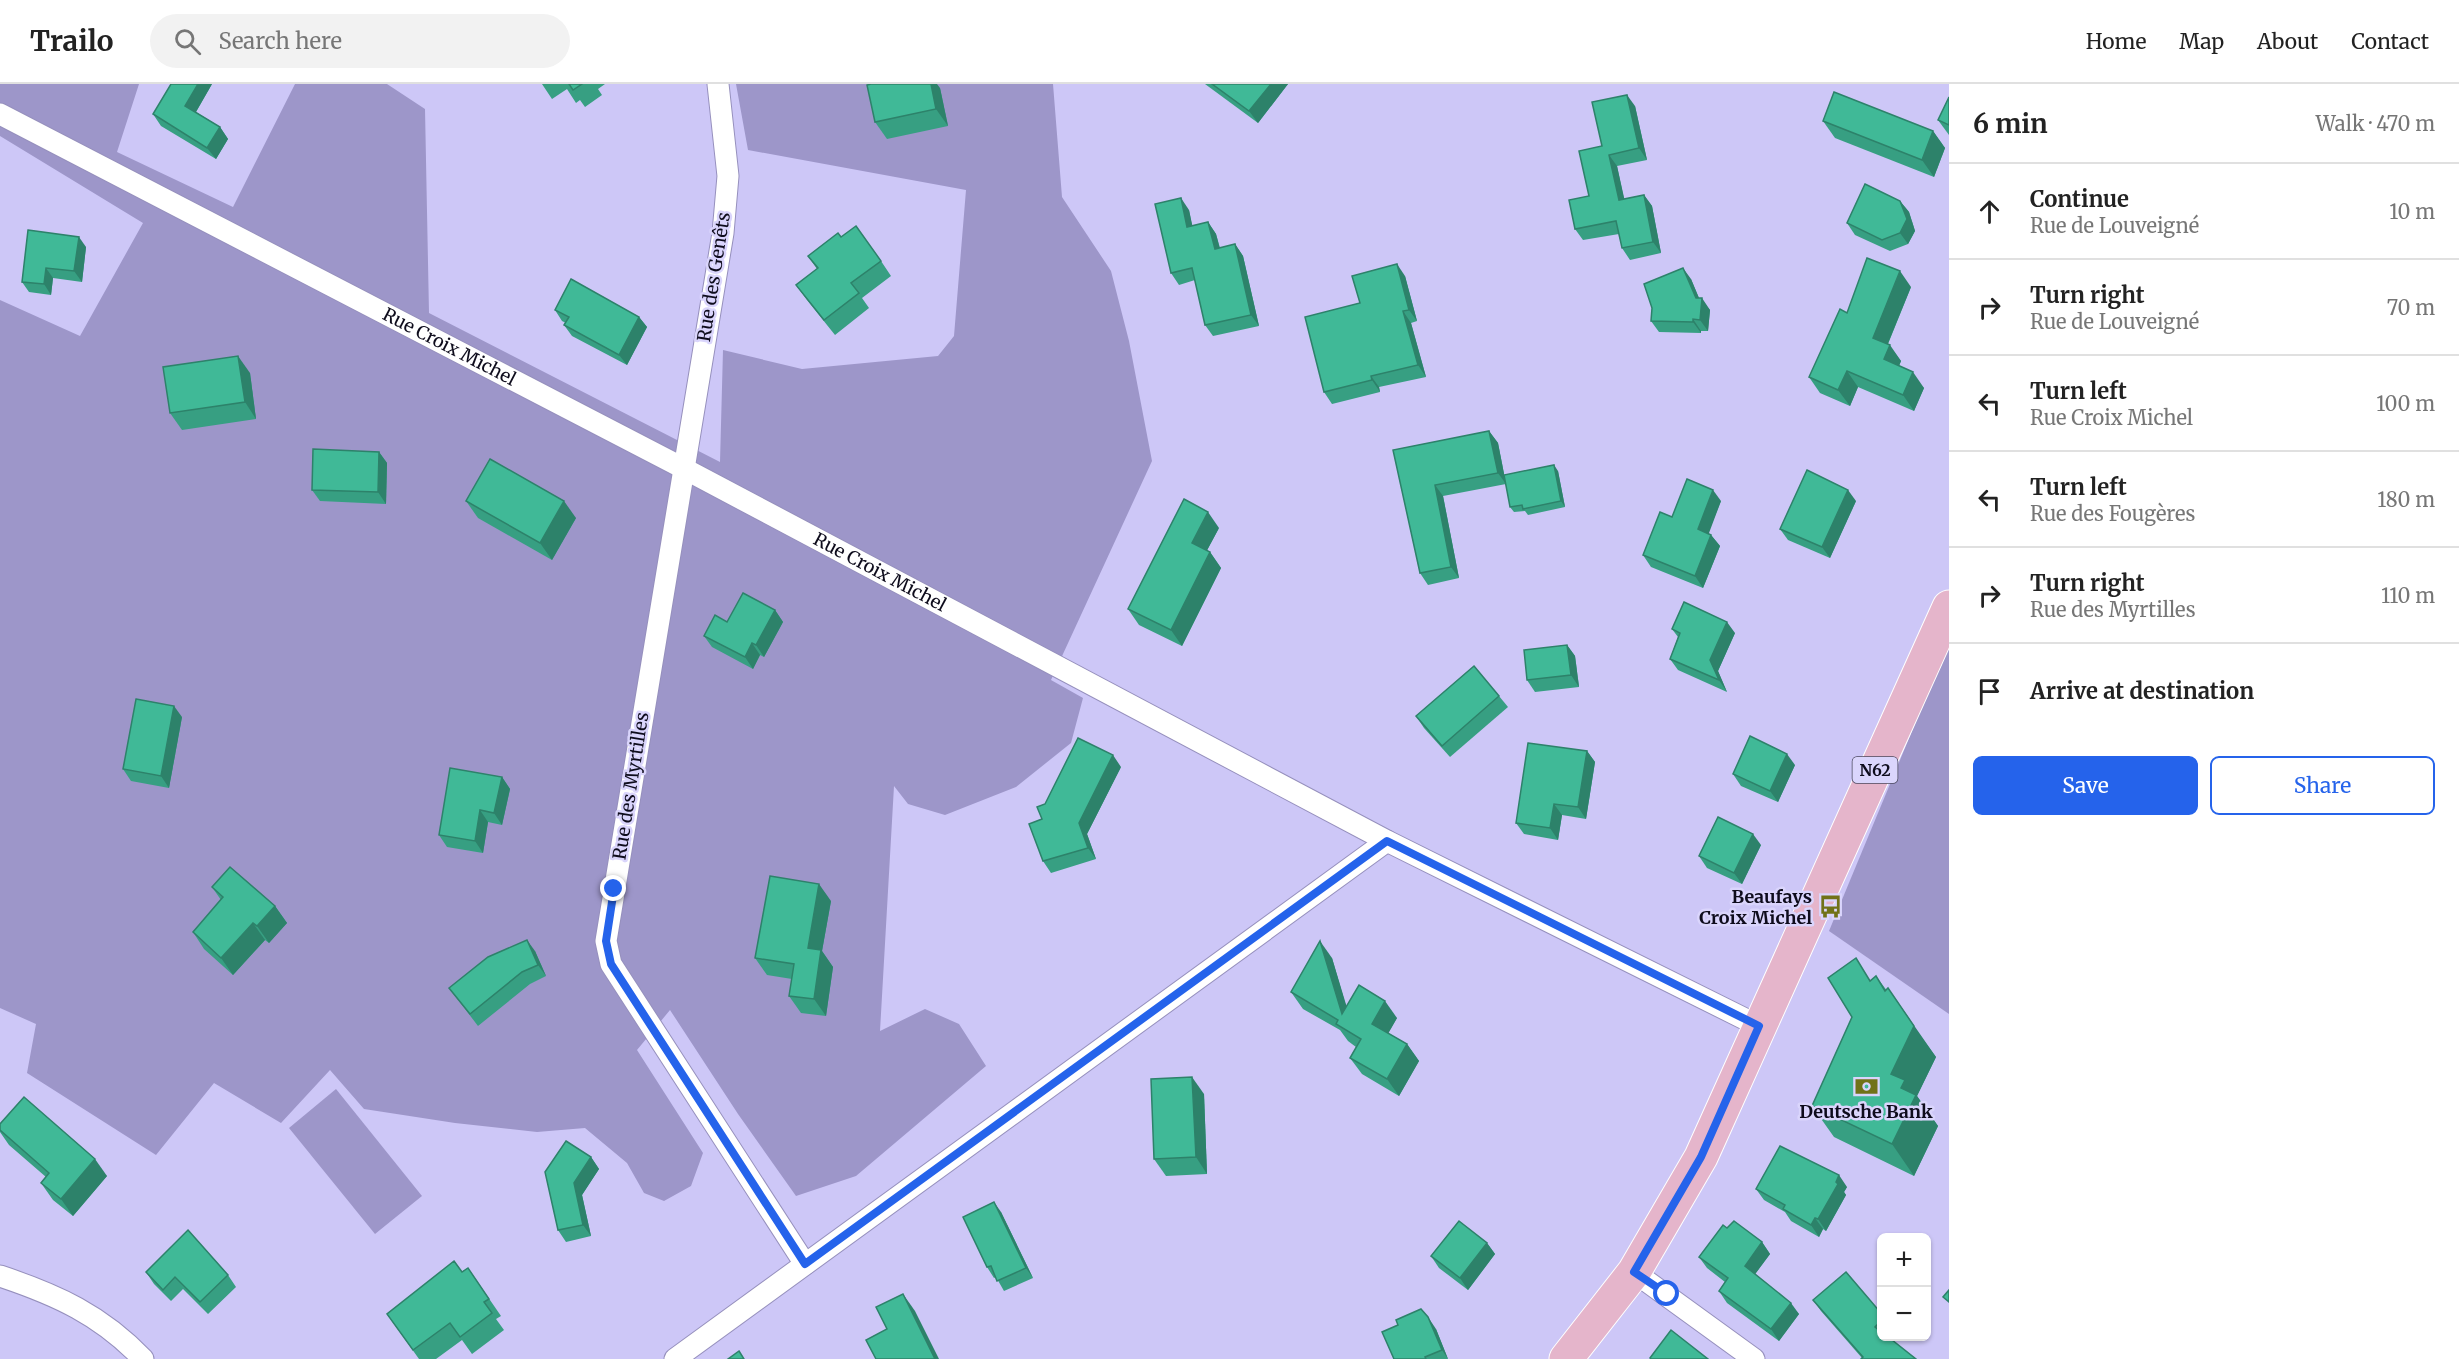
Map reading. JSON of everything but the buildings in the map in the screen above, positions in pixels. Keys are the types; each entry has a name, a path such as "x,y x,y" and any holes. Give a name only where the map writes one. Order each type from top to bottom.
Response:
{"main road":[{"name":"N62","path":"1566,1359 1634,1272 1701,1157 1949,607"}],"street":[{"name":"Rue des Genêts","path":"683,468 723,233 728,176 718,84"},
{"name":"Rue Croix Michel","path":"0,114 683,468 1387,841 1759,1026"},
{"name":"Rue des Myrtilles","path":"683,468 606,941 611,964 805,1264"},
{"path":"675,1359 1387,841"},
{"path":"1634,1272 1754,1359"},
{"path":"0,1276 42,1290 84,1312 118,1333 143,1359"}],"shaded area":[{"path":"0,84 139,84 117,152 233,207 295,84 387,84 425,109 429,313 720,462 723,350 802,369 938,356 954,336 966,190 748,150 736,84 1053,84 1062,197 1111,271 1129,341 1152,461 1051,680 1083,698 1071,743 1016,787 945,815 908,804 894,786 880,1031 925,1009 959,1024 986,1066 856,1176 796,1196 738,1114 670,1010 637,1050 703,1153 691,1186 664,1201 644,1193 627,1163 585,1128 537,1132 455,1123 364,1109 330,1070 281,1123 214,1083 156,1155 27,1073 36,1024 0,1008 0,300 80,336 143,223 0,136"},
{"path":"1949,642 1949,1014 1829,931"},
{"path":"336,1089 422,1196 375,1234 289,1128"}],"place":[{"name":"Beaufays Croix Michel","path":"1830,907"},
{"name":"Deutsche Bank","path":"1866,1086"}],"route":[{"path":"614,889 606,941 611,964 805,1264 1387,841 1759,1026 1701,1157 1674,1207 1634,1272 1667,1294"}]}
